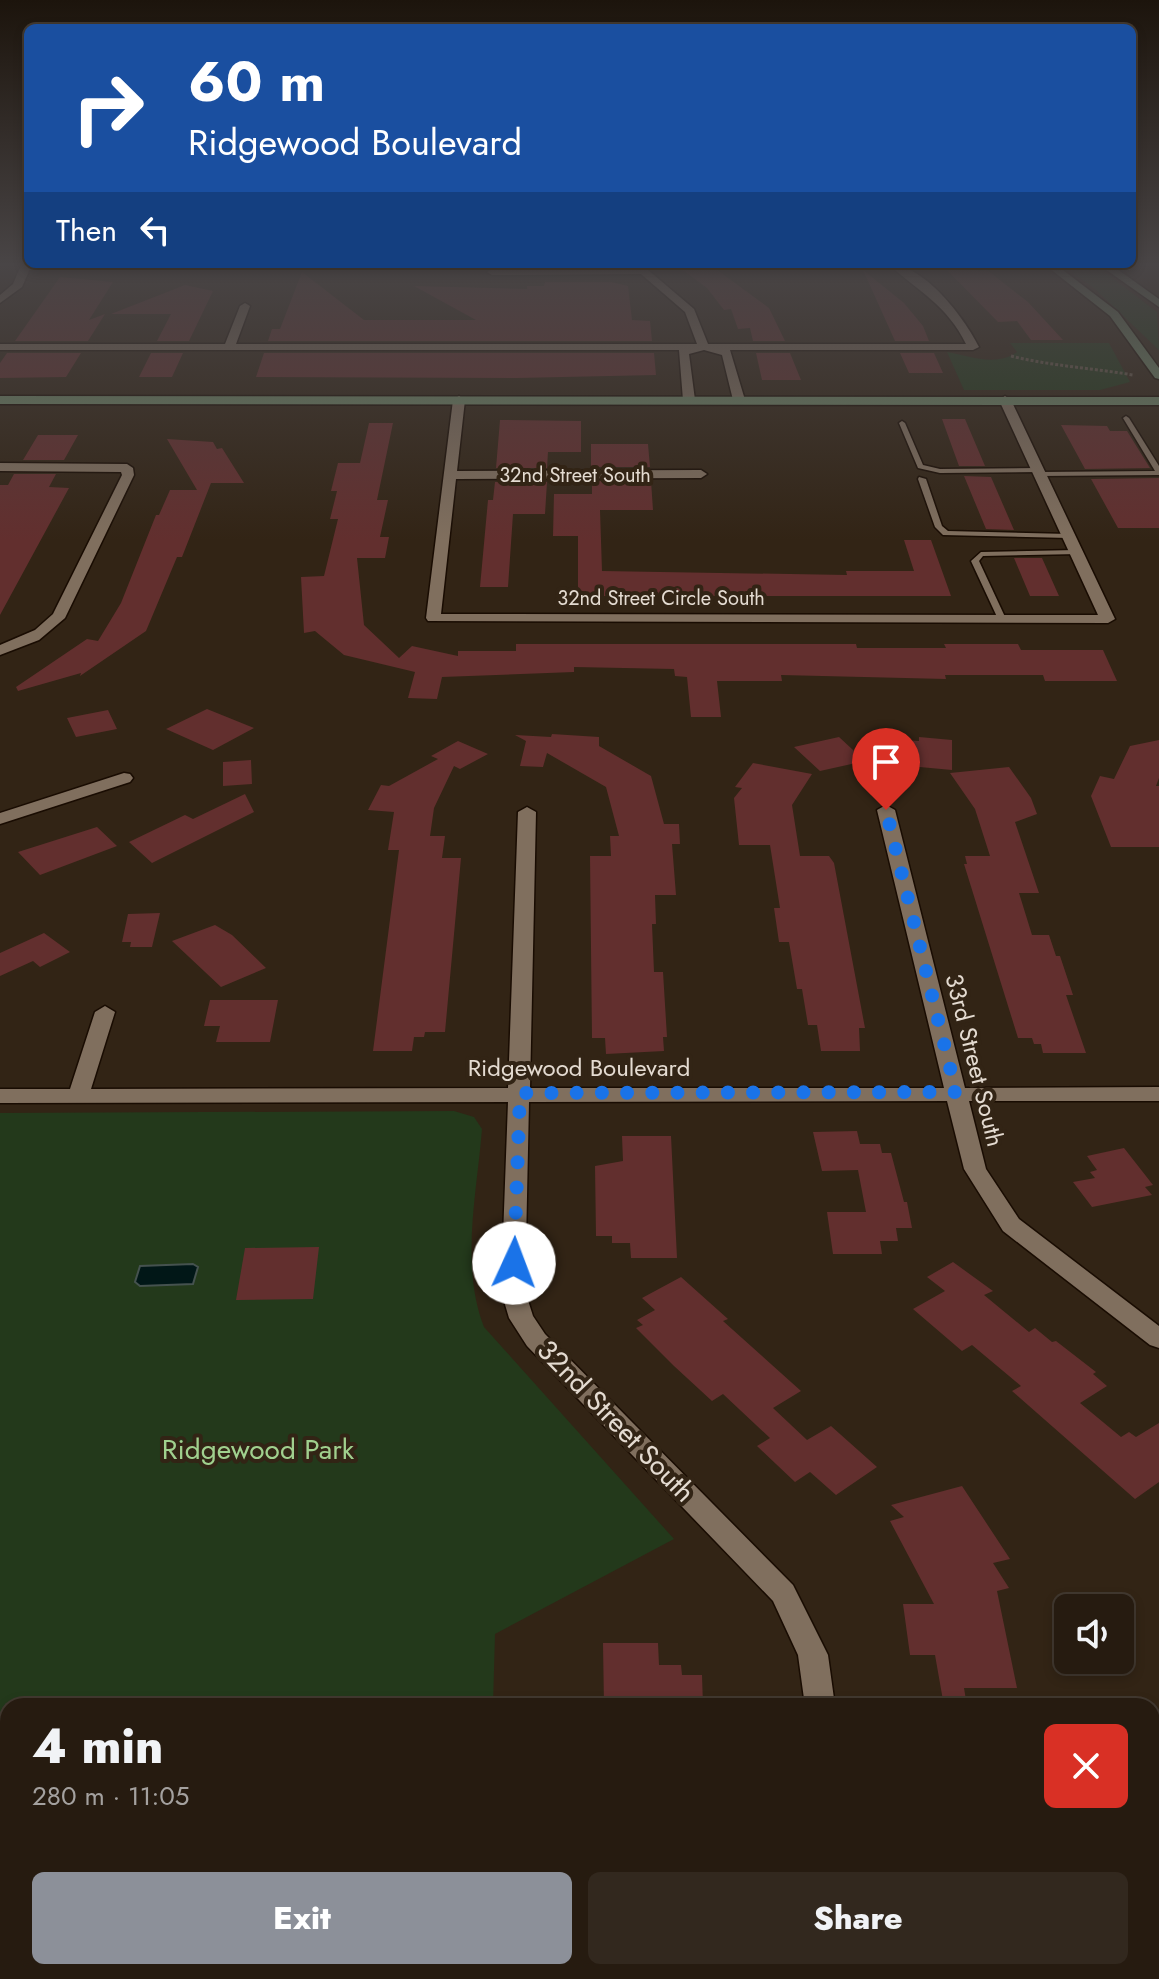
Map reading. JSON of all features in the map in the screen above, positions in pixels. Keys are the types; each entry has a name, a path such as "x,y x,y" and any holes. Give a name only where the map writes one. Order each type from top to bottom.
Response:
{"street":[{"path":"683,355 689,400"},
{"path":"728,355 739,400"},
{"path":"1144,355 1159,376"},
{"path":"0,400 1159,401"},
{"name":"32nd Street Circle South","path":"459,400 433,618 1108,619 1076,552"},
{"path":"1005,400 1076,552"},
{"path":"0,467 127,468 128,475 52,626 31,639 0,650"},
{"name":"32nd Street South","path":"449,475 701,474"},
{"path":"0,819 124,778"},
{"name":"33rd Street South","path":"886,810 975,1169 1011,1225 1159,1339"},
{"name":"32nd Street South","path":"527,812 513,1291 521,1318 536,1340 783,1593 813,1655 819,1698"},
{"path":"79,1094 105,1012"},
{"name":"Ridgewood Boulevard","path":"0,1096 1159,1094"}],"lane":[{"path":"1126,418 1159,473"},
{"path":"902,423 920,467 940,471 1159,473"},
{"path":"922,479 939,527 946,533 1069,536"},
{"path":"1002,619 975,561 981,554 1076,552"}],"path":[{"path":"1011,356 1050,366 1080,366 1133,375"},
{"path":"1126,364 1133,375 1135,389 1145,401"}],"green space":[{"path":"949,355 992,360 1009,356 1116,355 1130,382 1100,390 964,390"},
{"name":"Ridgewood Park","path":"454,1111 474,1117 482,1129 472,1229 473,1279 484,1327 674,1539 495,1634 493,1698 0,1698 0,1113"}],"shaded area":[{"path":"193,1264 198,1267 193,1284 140,1286 135,1282 140,1266"}],"building":[{"path":"5,355 80,355 66,377 0,378 0,363"},
{"path":"150,355 182,355 172,377 139,377"},
{"path":"263,355 654,355 656,375 517,378 256,377"},
{"path":"757,355 791,355 801,380 762,380"},
{"path":"901,355 935,355 943,373 909,373"},
{"path":"942,419 965,419 985,466 959,466"},
{"path":"500,420 581,421 581,452 548,452 547,468 496,468"},
{"path":"369,423 393,423 377,500 388,500 380,537 389,537 385,558 357,558 364,625 399,658 412,646 458,656 458,651 516,651 516,644 856,644 857,648 946,648 944,644 1018,644 1021,650 1103,650 1117,681 1045,681 1043,675 945,675 946,679 781,675 782,681 717,681 721,717 691,717 687,677 675,676 674,669 574,667 574,672 442,677 437,699 408,698 415,672 344,655 315,631 304,633 301,577 324,576 338,519 330,519 337,491 331,491 338,463 360,463"},
{"path":"1061,425 1107,426 1110,431 1127,431 1150,468 1085,469"},
{"path":"38,435 78,435 64,460 23,460"},
{"path":"167,439 213,442 217,449 222,448 244,483 211,483 182,557 177,557 146,631 80,676 81,673 18,691 16,687 87,639 98,641 121,603 156,515 159,515 170,490 197,490"},
{"path":"591,444 648,444 650,467 591,467"},
{"path":"14,474 56,474 49,487 69,488 0,615 0,485 8,485"},
{"path":"964,476 991,477 1014,530 986,529"},
{"path":"1159,478 1159,528 1118,528 1091,479"},
{"path":"592,481 651,481 653,510 600,510 602,571 847,575 846,571 914,571 904,540 931,540 951,596 578,596 578,536 553,536 554,494 592,494"},
{"path":"495,482 547,482 545,514 513,514 508,587 480,587 488,500 493,500"},
{"path":"1014,558 1042,558 1059,596 1030,596"},
{"path":"207,709 254,728 213,750 166,729"},
{"path":"108,710 117,729 76,737 67,718"},
{"path":"552,734 599,737 599,746 651,776 664,824 679,824 680,844 672,844 676,895 655,895 656,924 652,924 654,972 663,972 667,1037 663,1037 664,1051 606,1054 605,1038 592,1038 590,856 611,856 610,836 619,836 606,787 547,753 543,767 520,766 526,741 515,735 551,737"},
{"path":"839,737 865,761 820,771 794,747"},
{"path":"919,737 952,740 952,770 898,765 904,740 919,741"},
{"path":"1159,740 1159,778 1156,786 1159,786 1159,847 1111,847 1091,796 1100,776 1114,779 1130,746"},
{"path":"458,741 488,754 460,769 454,766 434,808 430,836 445,836 442,858 461,858 445,1032 425,1032 424,1037 414,1037 412,1051 373,1051 399,850 388,850 394,812 368,810 381,785 389,786 438,759 431,756"},
{"path":"251,760 252,784 223,786 223,762"},
{"path":"753,763 812,774 792,805 800,856 829,856 834,863 865,1028 859,1028 860,1051 821,1051 817,1025 808,1025 802,989 797,989 789,942 779,942 774,908 780,908 770,845 739,845 734,798 742,788 735,787"},
{"path":"1009,767 1031,798 1037,814 1015,822 1039,893 1019,893 1032,935 1049,935 1056,956 1060,956 1073,995 1066,995 1086,1053 1043,1053 1041,1044 1034,1044 1032,1038 1018,1038 964,864 967,864 965,856 990,856 975,809 950,773"},
{"path":"245,794 254,812 152,863 129,842 185,815 193,819"},
{"path":"97,827 117,846 40,875 18,852"},
{"path":"160,913 152,947 130,947 131,942 122,942 128,914"},
{"path":"215,925 232,935 266,968 221,987 172,941"},
{"path":"44,933 70,952 40,967 33,961 0,976 0,953"},
{"path":"210,1000 278,1000 270,1042 216,1042 220,1026 204,1026"},
{"path":"857,1131 860,1144 880,1144 882,1153 891,1153 904,1202 907,1202 912,1228 896,1228 898,1241 880,1241 882,1254 833,1254 827,1212 866,1212 858,1170 822,1171 813,1132"},
{"path":"622,1136 671,1136 677,1258 631,1258 630,1243 612,1243 612,1236 596,1236 595,1166 623,1161"},
{"path":"1124,1148 1153,1185 1145,1187 1152,1195 1092,1207 1073,1182 1095,1178 1090,1172 1097,1170 1087,1156"},
{"path":"319,1247 313,1299 236,1300 245,1248"},
{"path":"953,1262 993,1291 984,1295 1029,1332 1035,1328 1096,1372 1093,1374 1107,1386 1080,1403 1121,1437 1129,1432 1136,1437 1159,1423 1159,1482 1135,1499 1012,1391 1021,1386 972,1345 962,1351 913,1309 945,1291 927,1277"},
{"path":"681,1277 728,1319 723,1321 801,1391 773,1408 807,1440 831,1426 877,1467 836,1495 810,1472 795,1482 757,1446 770,1438 723,1394 712,1401 674,1366 636,1328 643,1325 637,1320 655,1310 642,1298"},
{"path":"962,1486 1010,1559 993,1563 1009,1588 997,1591 1017,1688 964,1688 966,1698 943,1698 935,1655 910,1655 903,1604 934,1604 890,1521 904,1517 891,1505"},
{"path":"603,1643 658,1643 659,1665 681,1665 682,1675 702,1675 703,1698 604,1698"}],"route":[{"path":"514,1263 520,1093 956,1092 886,810"}]}
